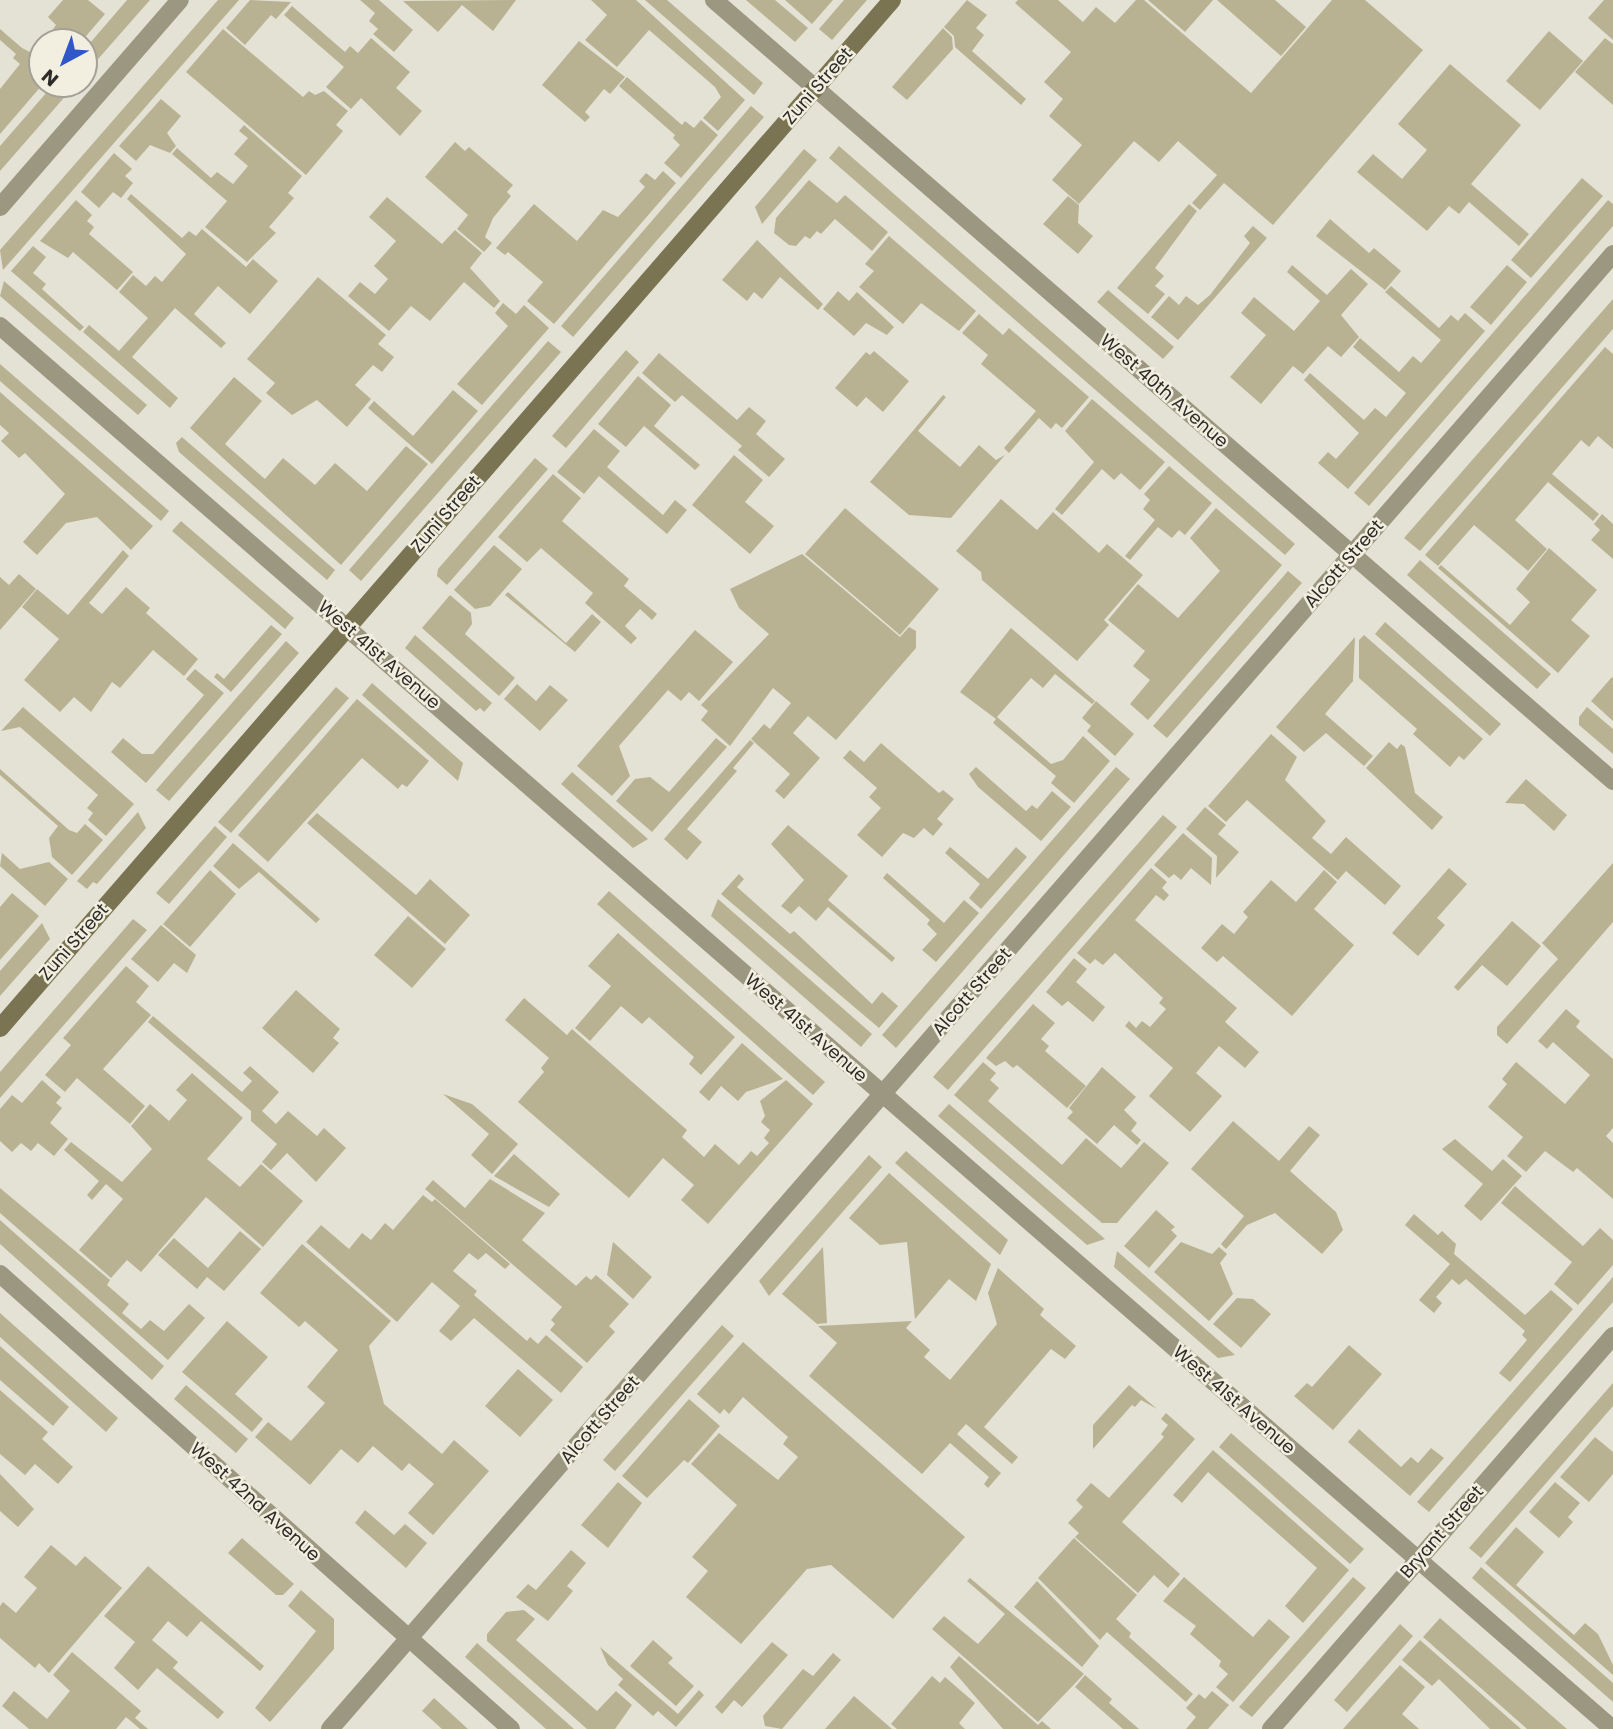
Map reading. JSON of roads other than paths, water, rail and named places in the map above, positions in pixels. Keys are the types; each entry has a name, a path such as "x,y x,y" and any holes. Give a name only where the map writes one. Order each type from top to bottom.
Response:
{"street":[{"path":"0,207 180,0"},
{"name":"West 40th Avenue","path":"714,0 1613,781"},
{"name":"Zuni Street","path":"0,1028 892,0"},
{"name":"Alcott Street","path":"330,1729 1613,254"},
{"name":"West 41st Avenue","path":"0,326 1613,1729"},
{"name":"West 42nd Avenue","path":"0,1274 511,1729"},
{"name":"Bryant Street","path":"1270,1729 1613,1336"}]}
